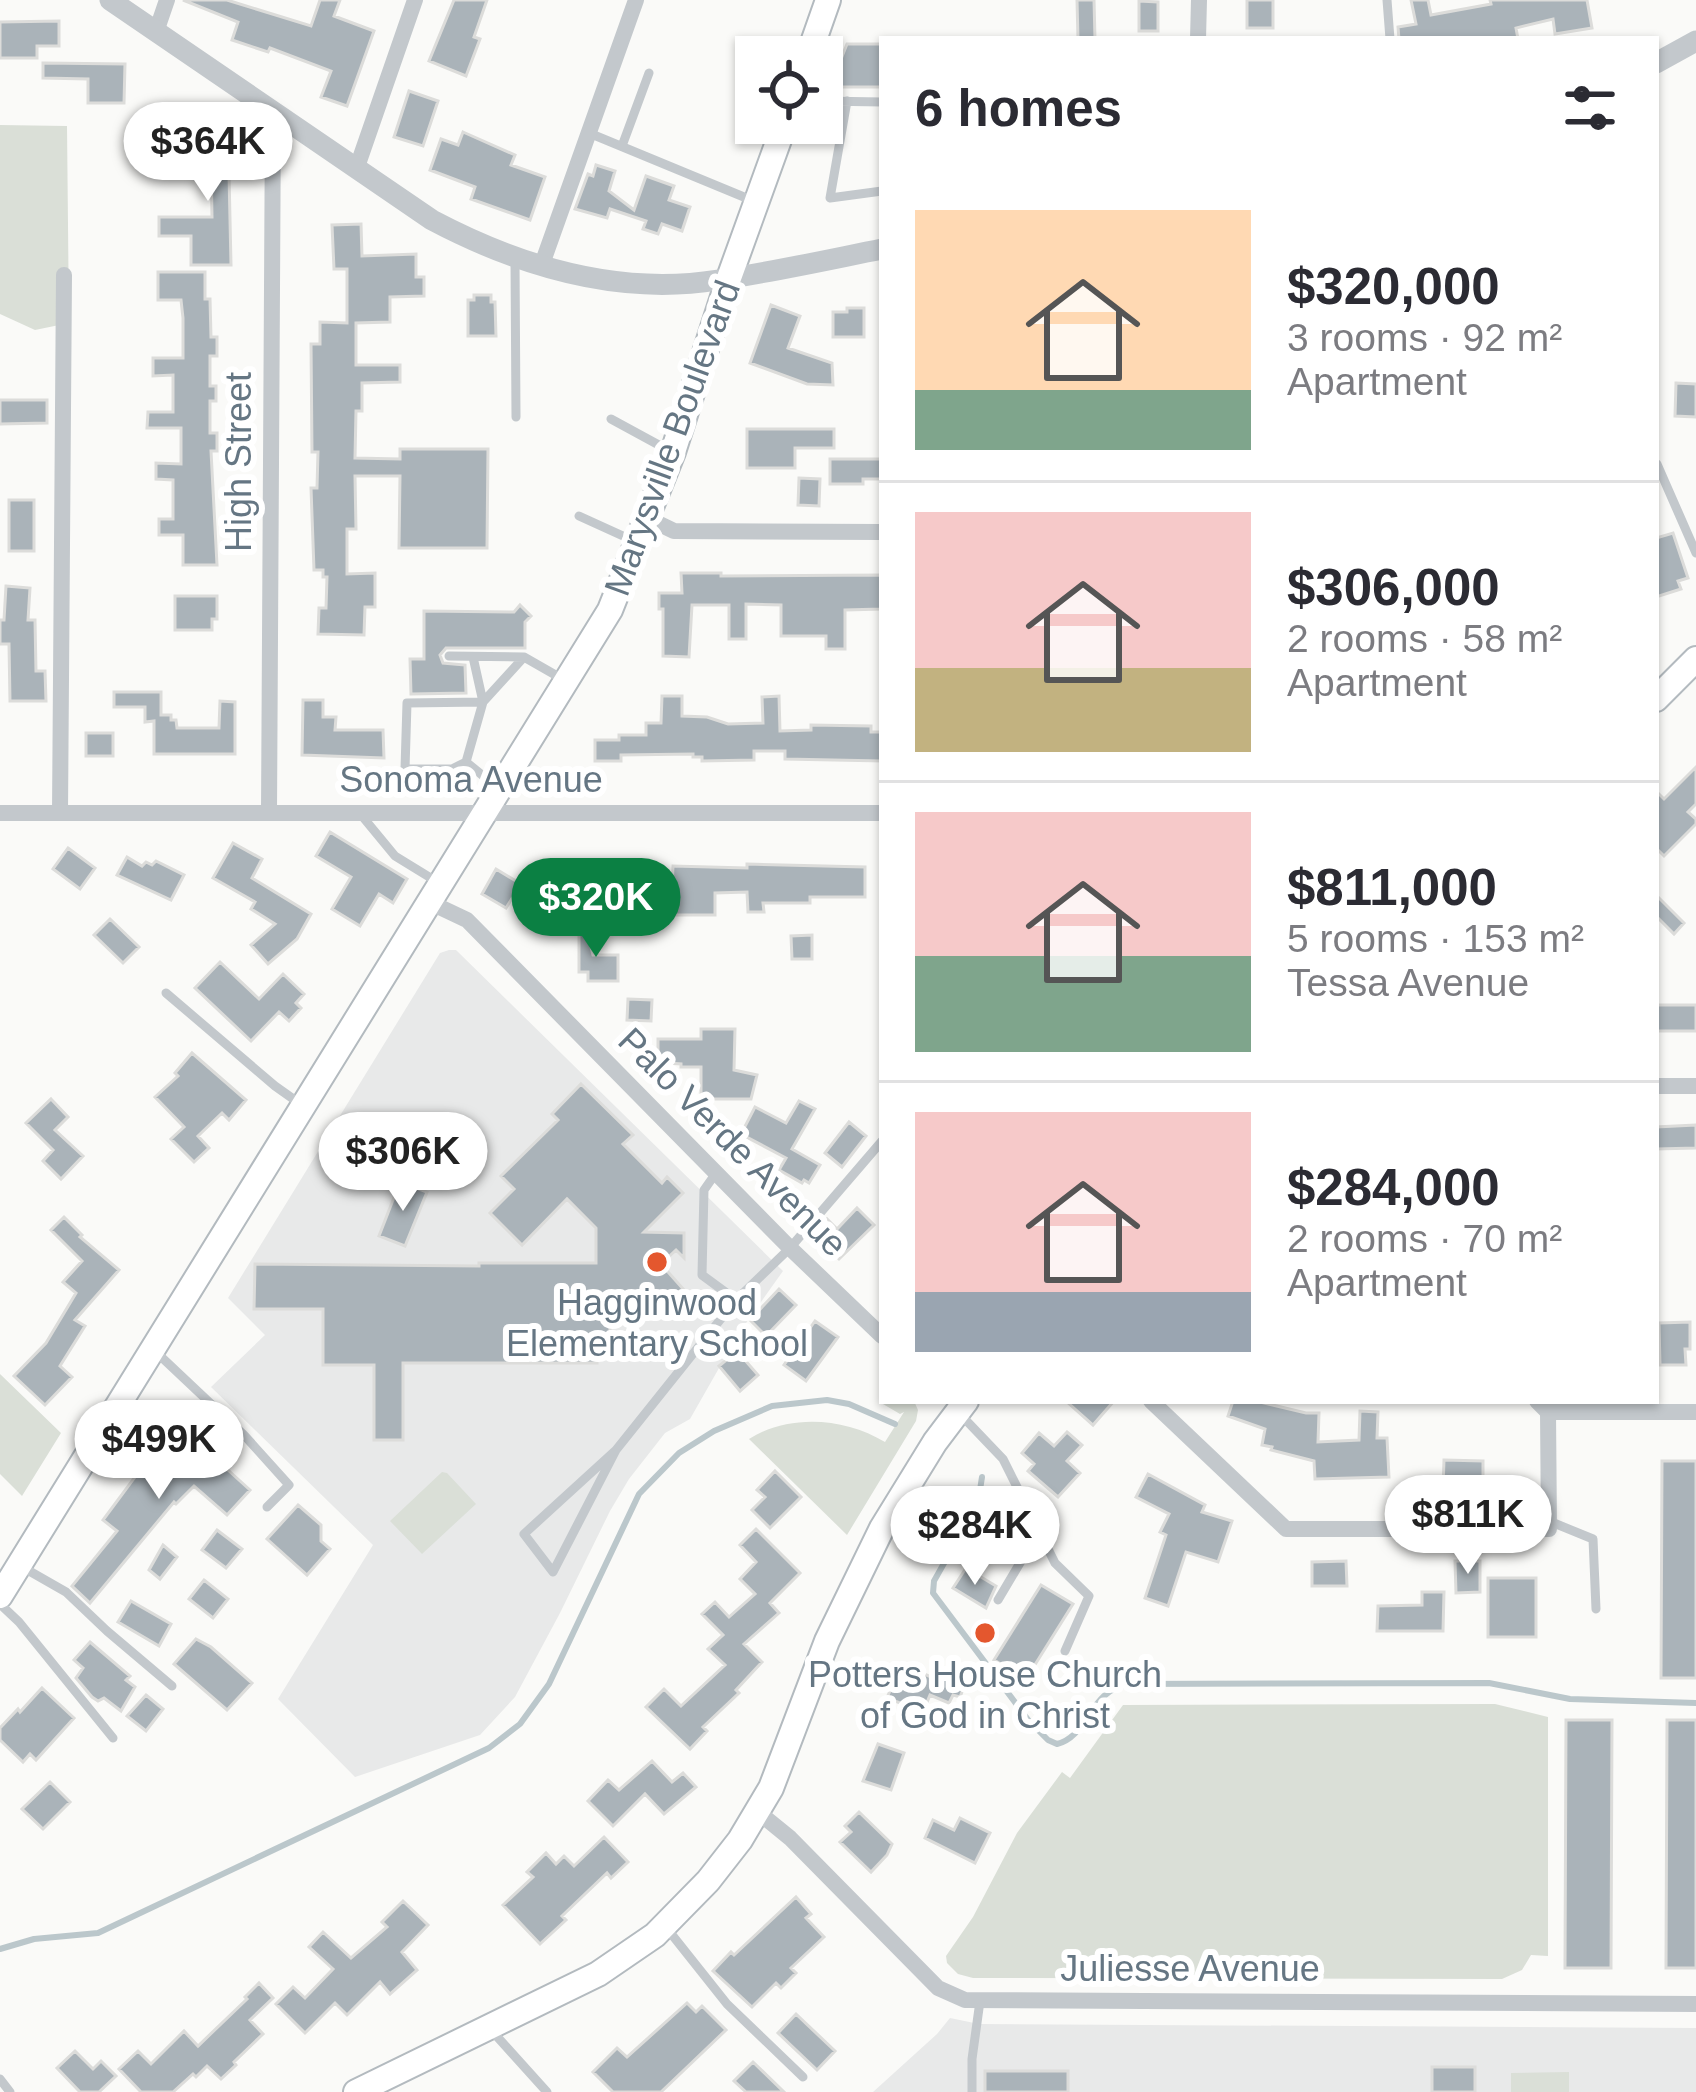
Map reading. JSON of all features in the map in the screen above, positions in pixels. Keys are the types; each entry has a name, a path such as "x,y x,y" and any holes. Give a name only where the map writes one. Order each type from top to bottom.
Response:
{"main road":[{"path":"815,36 828,0"},
{"name":"Marysville Boulevard","path":"0,1600 610,610 673,452 777,144"},
{"path":"1659,696 1696,659"},
{"path":"356,2092 598,1974 637,1950 717,1871 758,1812 827,1641 868,1555 957,1404"}],"street":[{"path":"110,0 432,220 515,259 620,282 668,284 729,278 879,250"},
{"path":"156,32 167,0"},
{"path":"356,170 415,0"},
{"path":"541,267 636,0"},
{"path":"1198,36 1199,0"},
{"path":"1659,61 1696,41"},
{"name":"High Street","path":"269,812 273,112"},
{"path":"60,813 64,275"},
{"path":"647,518 674,531 879,532"},
{"name":"Sonoma Avenue","path":"0,813 879,813"},
{"name":"Palo Verde Avenue","path":"434,893 879,1333"},
{"path":"1659,1086 1696,1086"},
{"path":"1154,1404 1286,1529 1549,1529 1543,1407 1696,1412"},
{"name":"Juliesse Avenue","path":"758,1812 950,1995 980,2001 1696,2004"}],"lane":[{"path":"1387,0 1390,36"},
{"path":"622,146 650,73"},
{"path":"843,101 879,102"},
{"path":"847,101 830,198 879,191"},
{"path":"588,133 756,202"},
{"path":"515,259 516,417"},
{"path":"610,418 673,452"},
{"path":"1659,469 1696,553"},
{"path":"579,516 638,543"},
{"path":"449,656 524,657 566,681"},
{"path":"473,657 483,702"},
{"path":"483,702 407,703 405,770 452,770 466,762 483,702 524,657"},
{"path":"466,762 499,789"},
{"path":"358,812 434,893"},
{"path":"166,993 304,1106"},
{"path":"616,1450 553,1572 524,1534 616,1450 736,1300 790,1248 879,1145"},
{"path":"716,1173 704,1190 703,1274 736,1300"},
{"path":"152,1349 244,1435 289,1485 267,1507"},
{"path":"957,1404 1003,1459 1055,1563 1090,1596 1064,1651"},
{"path":"998,1600 1030,1546 1031,1517"},
{"path":"1549,1521 1593,1539 1596,1609"},
{"path":"19,1565 66,1592 172,1686"},
{"path":"0,1600 113,1738"},
{"path":"664,1926 727,2004 802,2077"},
{"path":"972,2092 980,2001"},
{"path":"489,2027 547,2092"},
{"path":"0,2079 10,2092"}],"shaded area":[{"path":"0,125 67,126 69,323 35,330 0,314"},
{"path":"456,950 783,1271 739,1333 690,1419 665,1433 629,1479 515,1697 480,1735 355,1777 278,1699 373,1545 211,1387 265,1335 228,1298 440,953"},
{"path":"0,1374 61,1433 22,1496 0,1474"},
{"path":"883,1404 915,1404 916,1421 847,1535 749,1439 781,1425 816,1422 852,1427 885,1442 904,1412"},
{"path":"442,1472 476,1504 422,1554 390,1521"},
{"path":"1495,1704 1548,1717 1548,1956 1531,1955 1522,1970 1502,1979 973,1978 958,1974 947,1963 946,1956 973,1917 1017,1833 1062,1772 1070,1778 1123,1705"},
{"path":"950,2018 979,2024 1696,2028 1696,2092 873,2092"},
{"path":"1569,2072 1569,2092 1511,2092 1511,2073"}],"building":[{"path":"183,0 227,0 311,26 320,0 340,0 334,16 374,31 347,106 321,97 331,71 270,48 268,52 232,40 238,22"},
{"path":"454,0 487,0 474,37 480,39 466,76 429,61"},
{"path":"1077,0 1094,0 1095,36 1078,36"},
{"path":"1247,0 1273,0 1273,28 1247,28"},
{"path":"1411,0 1428,0 1431,15 1491,4 1490,0 1587,0 1592,28 1555,34 1553,19 1516,28 1517,36 1399,36 1398,27 1416,24"},
{"path":"1139,1 1158,2 1158,31 1139,31"},
{"path":"59,21 59,46 37,46 37,58 0,58 0,22"},
{"path":"847,44 879,44 879,87 843,87"},
{"path":"43,63 125,64 124,103 88,103 88,79 43,78"},
{"path":"409,91 438,101 423,146 394,137"},
{"path":"228,128 231,265 191,265 191,236 159,236 159,217 212,217 211,158 191,159 190,130"},
{"path":"463,132 515,155 511,165 545,177 530,220 471,199 475,187 430,170 441,139 458,145"},
{"path":"596,165 615,171 609,191 634,210 646,176 674,186 669,200 690,207 682,231 662,224 658,234 643,229 646,221 610,209 607,218 575,209"},
{"path":"361,224 362,256 416,254 416,277 424,277 424,296 390,297 390,322 356,323 356,365 400,365 400,382 362,383 355,458 400,459 400,449 488,449 487,548 399,548 400,476 355,476 356,529 347,529 347,574 375,573 375,607 365,607 364,635 318,634 319,608 326,608 327,577 323,570 314,570 311,488 317,488 318,452 312,452 311,344 320,344 320,322 347,323 347,269 334,269 332,225"},
{"path":"158,272 205,272 211,337 217,337 217,356 210,356 210,386 216,386 216,401 210,401 210,433 217,433 217,451 211,451 217,565 183,565 183,535 159,535 159,519 173,519 173,480 156,479 156,463 181,464 181,428 147,428 148,412 173,412 173,375 153,376 153,358 183,358 183,318 181,300 158,300"},
{"path":"474,295 491,295 495,302 496,336 468,336 468,300 474,300"},
{"path":"771,305 800,316 788,348 832,363 833,385 807,384 750,363"},
{"path":"847,308 864,308 864,337 833,337 833,312 847,312"},
{"path":"1676,383 1696,384 1696,417 1675,416"},
{"path":"0,400 47,400 47,423 0,424"},
{"path":"747,429 834,429 834,448 795,448 795,468 747,468"},
{"path":"830,459 879,459 879,479 830,484"},
{"path":"799,478 820,479 819,506 798,505"},
{"path":"9,500 34,500 34,551 9,551"},
{"path":"1673,533 1688,578 1678,581 1681,589 1659,596 1659,537"},
{"path":"681,573 879,575 879,609 845,610 845,649 826,649 826,636 781,636 781,605 746,604 746,639 729,639 729,605 692,605 689,657 663,656 659,593 682,593"},
{"path":"6,586 30,588 28,620 35,620 36,671 45,671 46,701 10,701 9,644 0,644"},
{"path":"175,596 217,596 212,630 175,630"},
{"path":"520,605 531,616 525,622 525,648 446,648 440,655 443,663 465,665 466,693 411,694 410,659 424,659 424,611 514,612"},
{"path":"114,692 161,692 161,715 171,715 177,728 219,728 220,701 235,702 235,754 154,754 154,721 145,722 145,707 114,707"},
{"path":"662,696 682,696 682,716 728,724 763,723 762,697 779,696 780,731 811,730 811,725 871,726 871,732 879,732 879,761 785,759 785,751 754,751 754,760 702,761 693,754 621,755 621,761 595,761 595,740 646,735 646,723 661,723"},
{"path":"303,700 323,700 323,717 336,717 335,730 383,730 384,758 302,755"},
{"path":"86,733 113,733 113,756 86,756"},
{"path":"1696,767 1696,804 1688,812 1696,824 1664,856 1659,851 1659,794 1664,799"},
{"path":"330,832 407,879 393,903 379,894 360,926 332,909 351,877 316,856"},
{"path":"233,843 262,859 252,878 311,914 297,939 268,964 251,945 275,924 251,909 255,902 213,878"},
{"path":"68,848 95,868 80,889 53,869"},
{"path":"127,857 142,866 156,861 184,875 171,900 117,875"},
{"path":"604,862 643,862 643,888 604,888"},
{"path":"747,864 865,867 865,897 763,903 764,912 748,912 747,892 715,893 715,915 671,915 673,866 747,868"},
{"path":"496,869 521,884 506,908 482,894"},
{"path":"1659,898 1684,923 1674,934 1659,919"},
{"path":"110,919 139,947 123,963 94,935"},
{"path":"579,922 585,922 593,955 618,955 618,981 588,981 588,972 579,972"},
{"path":"812,935 812,959 792,959 791,936"},
{"path":"220,962 259,999 283,974 304,994 296,1003 301,1008 289,1021 279,1012 251,1041 195,988"},
{"path":"628,999 652,1000 651,1021 627,1020"},
{"path":"1659,1005 1696,1005 1696,1031 1659,1031"},
{"path":"701,1029 735,1029 734,1070 757,1075 751,1099 701,1099 701,1067 681,1067 668,1063 668,1056 658,1056 658,1039 701,1039"},
{"path":"192,1053 246,1100 229,1120 222,1113 198,1136 209,1148 194,1162 171,1139 184,1127 155,1097 178,1076 175,1073"},
{"path":"581,1084 633,1135 623,1144 662,1183 667,1177 683,1193 644,1232 684,1233 684,1258 676,1250 661,1264 692,1299 669,1299 669,1305 614,1304 610,1334 597,1334 597,1363 403,1363 403,1440 374,1440 374,1365 323,1365 323,1309 254,1309 255,1264 596,1263 596,1228 567,1199 522,1245 490,1213 514,1189 501,1176 558,1120 552,1114"},
{"path":"51,1099 68,1117 55,1130 83,1156 61,1179 43,1161 53,1150 26,1123"},
{"path":"799,1101 815,1109 792,1149 820,1165 809,1183 779,1170 786,1158 741,1134 755,1107 786,1123"},
{"path":"849,1122 866,1136 842,1167 825,1153"},
{"path":"1696,1125 1696,1148 1659,1149 1659,1127"},
{"path":"400,1182 427,1192 405,1246 379,1236"},
{"path":"857,1208 874,1225 839,1259 814,1234 827,1219 837,1229"},
{"path":"64,1217 119,1270 75,1320 85,1326 60,1366 72,1377 45,1405 14,1376 46,1343 76,1293 63,1282 82,1261 51,1230"},
{"path":"779,1289 796,1305 766,1336 750,1320"},
{"path":"815,1321 838,1337 806,1381 784,1365"},
{"path":"1690,1322 1686,1365 1660,1365 1659,1323"},
{"path":"737,1351 758,1375 740,1391 719,1366"},
{"path":"1069,1404 1111,1404 1093,1425"},
{"path":"1232,1404 1268,1404 1319,1413 1318,1442 1359,1440 1360,1411 1378,1412 1377,1438 1387,1438 1389,1477 1315,1479 1314,1461 1271,1450 1262,1445 1265,1429 1228,1416"},
{"path":"183,1416 203,1433 196,1441 250,1490 227,1515 194,1486 174,1502 90,1603 72,1586 117,1531 103,1520 138,1473 130,1466 143,1452 162,1470 184,1449 167,1435"},
{"path":"1067,1432 1082,1445 1067,1461 1080,1473 1058,1497 1028,1471 1034,1464 1022,1453 1039,1433 1054,1446"},
{"path":"1444,1460 1483,1461 1483,1489 1443,1488"},
{"path":"1662,1461 1696,1461 1696,1678 1661,1678"},
{"path":"775,1471 801,1497 770,1528 752,1510 765,1497 757,1490"},
{"path":"1148,1474 1205,1505 1202,1512 1232,1521 1218,1562 1186,1552 1168,1606 1145,1598 1166,1535 1160,1532 1169,1514 1136,1497"},
{"path":"298,1505 321,1525 321,1541 330,1549 307,1575 267,1539"},
{"path":"756,1529 800,1573 770,1603 779,1613 744,1644 762,1662 736,1690 739,1693 703,1727 707,1731 690,1749 646,1707 664,1689 681,1706 725,1665 708,1649 723,1635 702,1614 715,1602 729,1617 755,1594 740,1579 756,1562 740,1545"},
{"path":"217,1530 242,1549 226,1568 202,1550"},
{"path":"163,1545 177,1557 160,1579 149,1570"},
{"path":"1346,1561 1347,1586 1312,1586 1312,1562"},
{"path":"1455,1561 1480,1561 1480,1592 1456,1593"},
{"path":"966,1568 996,1586 986,1608 953,1588"},
{"path":"1488,1578 1536,1578 1536,1637 1488,1637"},
{"path":"204,1580 228,1599 213,1618 189,1599"},
{"path":"1041,1585 1073,1604 1026,1679 994,1660"},
{"path":"1422,1592 1444,1592 1443,1631 1377,1631 1378,1606 1422,1605"},
{"path":"131,1601 171,1624 159,1646 118,1622"},
{"path":"196,1639 252,1683 227,1710 174,1664"},
{"path":"90,1642 130,1676 126,1680 135,1687 121,1711 104,1698 92,1697 76,1678 83,1668 74,1660"},
{"path":"901,1664 938,1680 943,1667 968,1677 960,1697 953,1695 949,1703 930,1695 923,1712 887,1698"},
{"path":"42,1688 74,1718 36,1760 30,1754 23,1762 0,1740 0,1728"},
{"path":"146,1695 163,1709 146,1731 127,1716"},
{"path":"1566,1720 1612,1720 1611,1968 1565,1968"},
{"path":"1667,1720 1696,1720 1696,1968 1666,1968"},
{"path":"878,1744 904,1753 891,1790 863,1781"},
{"path":"652,1761 672,1782 683,1773 696,1787 664,1814 645,1794 613,1826 588,1801 608,1780 619,1790"},
{"path":"50,1782 70,1802 43,1829 22,1809"},
{"path":"859,1812 892,1844 871,1872 840,1842 851,1832 845,1826"},
{"path":"960,1818 990,1833 975,1863 925,1838 933,1820 954,1830"},
{"path":"604,1837 628,1862 611,1878 607,1873 540,1944 503,1905 533,1877 527,1872 546,1853 556,1864 564,1856 574,1866"},
{"path":"796,1897 811,1914 806,1918 824,1937 791,1968 796,1973 781,1988 776,1983 752,2007 713,1971"},
{"path":"403,1901 428,1925 402,1952 417,1970 390,1994 380,1982 347,2015 335,2003 305,2033 276,2004 293,1987 305,1998 333,1969 309,1947 323,1932 351,1958 387,1927 382,1922"},
{"path":"259,1983 273,1998 250,2020 263,2034 221,2079 207,2066 173,2092 141,2092 119,2069 138,2051 151,2064 184,2031 198,2046"},
{"path":"687,2003 696,2012 702,2006 726,2030 661,2092 613,2092 593,2072 617,2048 627,2057"},
{"path":"796,2014 835,2051 817,2070 778,2033"},
{"path":"75,2051 93,2069 101,2061 116,2076 99,2092 80,2092 57,2068"},
{"path":"753,2062 784,2092 746,2092 734,2081"},
{"path":"1432,2067 1475,2067 1475,2092 1432,2092"},
{"path":"985,2071 1068,2071 1068,2092 985,2092"}],"waterway":[{"path":"0,1949 34,1939 98,1933 489,1748 520,1724 549,1684 639,1494 679,1453 714,1431 772,1406 827,1400 895,1424"},
{"path":"982,1477 978,1503 934,1581 933,1593 1029,1721 1057,1744 1076,1732 1105,1695 1129,1684 1489,1683 1570,1699 1696,1703"}],"place":[{"name":"Hagginwood Elementary School","path":"657,1262"},
{"name":"Potters House Church of God in Christ","path":"985,1633"}]}
